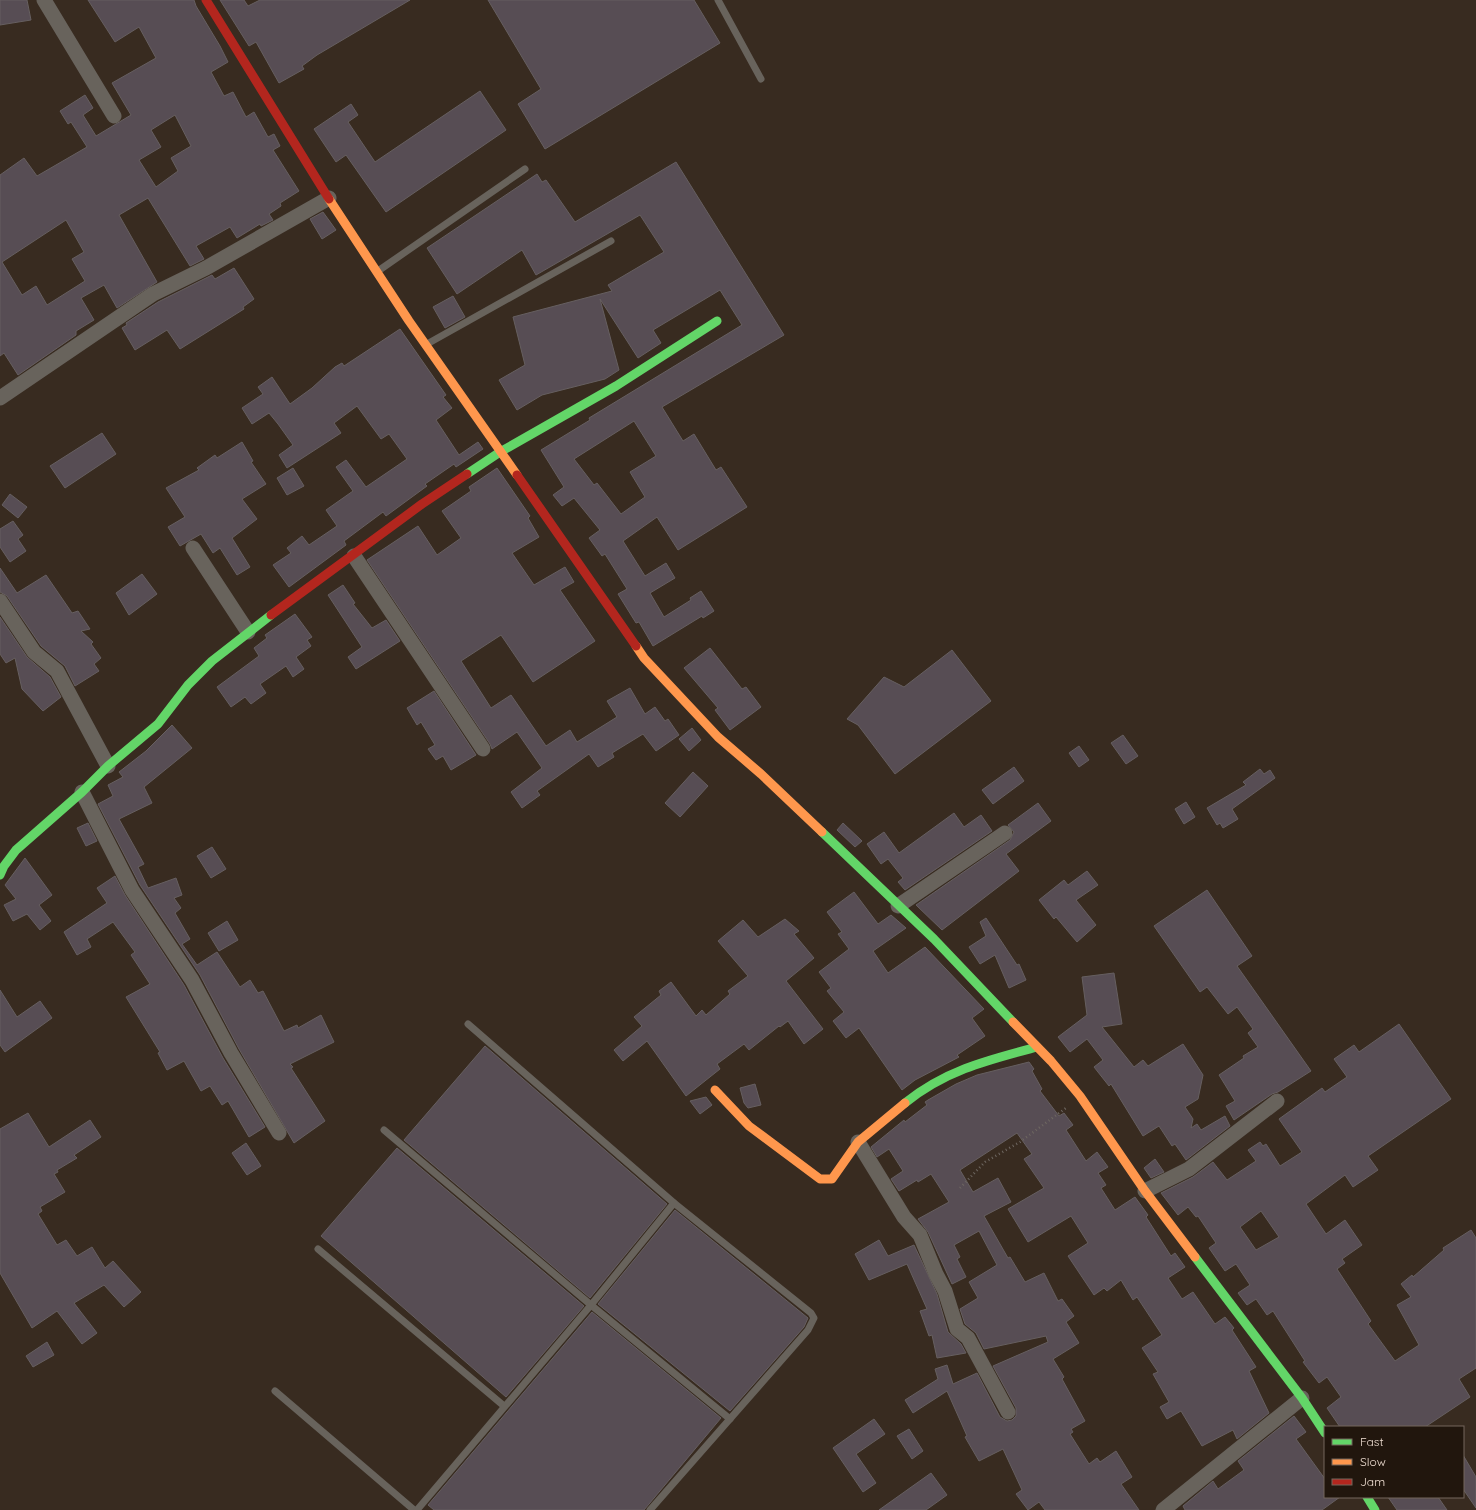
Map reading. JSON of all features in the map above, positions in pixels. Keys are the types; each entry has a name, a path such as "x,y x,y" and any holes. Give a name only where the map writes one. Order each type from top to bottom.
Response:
{"street":[{"path":"44,0 114,116"},
{"path":"206,0 329,198 377,271 500,452 644,658 718,737 761,774 960,965 1037,1047 1080,1096 1145,1191 1302,1398 1324,1431"},
{"path":"0,398 153,294 206,268 329,198"},
{"path":"0,875 4,866 16,850 82,792 108,766 158,724 188,685 212,661 248,632 354,556 422,504 500,452 616,386 717,321"},
{"path":"193,548 248,632"},
{"path":"354,556 483,749"},
{"path":"0,601 34,652 57,671 108,766"},
{"path":"82,792 132,890 192,980 231,1053 279,1133"},
{"path":"898,906 1005,833"},
{"path":"715,1090 725,1103 749,1126 820,1179 826,1181 832,1179 858,1142 921,1090 951,1073 973,1064 1037,1047"},
{"path":"1145,1191 1189,1169 1277,1101"},
{"path":"858,1142 900,1212 920,1235 936,1274 945,1291 957,1329 968,1338 1008,1412"},
{"path":"1163,1510 1302,1398"},
{"path":"1368,1498 1375,1510"}],"lane":[{"path":"718,0 761,80"},
{"path":"377,271 525,169"},
{"path":"427,344 611,241"},
{"path":"468,1024 674,1203 814,1318 808,1330 650,1510"},
{"path":"384,1130 591,1305 730,1419"},
{"path":"417,1510 591,1305 674,1203"},
{"path":"318,1249 504,1406"},
{"path":"275,1391 414,1510"}],"path":[{"path":"960,1188 985,1162 1039,1129 1060,1114 1080,1096"}],"building":[{"path":"0,0 27,0 31,20 0,25"},
{"path":"88,0 194,0 228,62 211,72 224,96 233,92 246,117 254,112 268,137 274,134 280,146 273,150 299,191 280,203 281,206 269,214 273,220 261,226 260,224 237,238 230,227 196,246 204,259 190,266 148,198 119,215 157,282 117,308 104,285 81,298 94,320 76,331 76,335 18,375 4,353 0,356 0,175 24,158 37,176 87,147 71,122 68,124 60,111 85,95 93,108 83,115 96,136 131,115 112,83 156,58 139,27 115,42","holes":["175,115 191,146 171,158 178,171 156,187 139,160 161,147 151,130","66,220 84,252 72,259 85,281 47,305 36,286 22,295 2,262"]},
{"path":"220,0 244,0 248,6 260,0 410,0 317,55 302,66 304,69 279,83 256,42 249,46"},
{"path":"488,0 694,0 720,43 545,149 518,104 541,89"},
{"path":"480,91 506,130 386,212 346,155 336,162 314,129 351,104 358,115 348,122 375,162"},
{"path":"676,162 784,335 662,407 683,441 694,434 716,470 721,467 747,507 678,550 657,517 623,541 645,576 666,563 675,578 650,593 664,617 691,600 690,598 701,591 714,611 703,618 702,616 653,646 639,622 636,623 618,594 627,589 605,554 602,556 589,538 600,530 574,498 562,506 553,495 564,487 541,450 590,420 589,418 742,325 720,290 653,330 661,343 638,358 600,299 619,370 605,379 542,395 517,410 499,380 525,365 513,317 612,291 608,285 664,252 640,215 536,275 522,250 457,294 427,248 537,174 542,182 546,180 575,222","holes":["634,421 656,456 630,472 645,497 621,514 597,483 594,485 574,459"]},
{"path":"323,212 336,230 322,239 310,219"},
{"path":"234,268 254,299 243,307 244,309 180,349 167,330 135,350 122,328 127,325 126,323 158,302 212,275 215,279"},
{"path":"453,296 465,317 445,328 433,307"},
{"path":"400,329 446,395 443,397 452,408 436,420 459,455 478,442 483,449 456,467 454,464 425,484 427,486 386,516 383,512 344,541 346,545 289,587 273,565 291,553 287,548 302,536 309,545 337,526 326,510 353,491 336,467 346,460 366,487 407,459 389,434 381,439 357,406 334,423 341,433 287,468 279,455 293,445 278,424 269,413 252,424 242,408 263,394 258,387 272,377 290,404 312,388 335,367 342,363 344,366"},
{"path":"102,433 116,454 65,488 50,466"},
{"path":"242,442 253,461 251,462 266,484 242,499 257,519 232,538 250,567 237,575 220,548 213,553 201,534 180,546 168,527 185,517 166,488 199,470 197,468 215,455 217,458"},
{"path":"293,468 304,486 287,495 277,478"},
{"path":"497,468 530,516 528,518 539,537 512,553 534,585 565,567 574,582 560,590 595,641 533,682 501,635 461,661 491,708 511,695 546,746 570,730 577,742 617,717 607,701 630,688 645,714 655,707 665,721 668,719 679,735 656,751 643,734 612,753 614,757 598,767 589,754 537,791 540,795 522,808 511,792 542,768 517,732 492,749 367,560 418,526 437,555 461,538 442,511 471,491 469,487"},
{"path":"10,494 27,507 18,518 2,505"},
{"path":"13,521 23,535 18,539 26,551 10,562 0,547 0,529"},
{"path":"0,568 17,593 46,575 72,613 78,611 90,629 81,631 93,642 91,644 101,658 94,664 99,671 75,686 65,666 41,646 7,596 0,592"},
{"path":"142,574 157,594 129,615 116,593"},
{"path":"343,585 355,603 353,604 372,628 386,620 400,641 356,669 348,657 362,647 328,595"},
{"path":"295,614 312,637 307,640 311,646 296,657 304,669 293,677 286,666 260,684 266,693 251,704 245,697 231,707 217,687 259,656 254,648 267,638 265,635"},
{"path":"0,617 27,657 50,677 61,697 43,711 22,689 15,658 6,663 0,654"},
{"path":"710,648 742,689 746,687 761,707 730,730 715,710 718,708 684,668"},
{"path":"952,650 991,701 895,774 858,725 847,719 884,677 904,687"},
{"path":"434,691 476,755 451,770 443,756 436,760 428,749 435,745 421,722 417,725 407,708"},
{"path":"172,725 192,748 144,787 152,803 119,819 144,864 138,867 148,888 176,878 182,895 174,898 181,908 175,913 190,939 182,944 197,965 217,952 240,987 250,980 258,993 263,991 284,1031 297,1025 298,1028 321,1015 334,1042 290,1064 293,1067 291,1068 325,1121 294,1143 239,1049 200,975 140,885 98,804 113,796 108,785 123,777 119,772 146,751"},
{"path":"692,728 701,740 689,751 679,739"},
{"path":"1123,735 1138,756 1126,764 1111,743"},
{"path":"1079,746 1089,760 1079,767 1069,753"},
{"path":"1014,767 1024,781 993,804 982,790"},
{"path":"1260,769 1264,774 1270,770 1275,778 1232,809 1238,819 1223,828 1220,823 1217,825 1207,808 1246,785 1243,782"},
{"path":"693,772 708,786 680,817 665,803"},
{"path":"1186,802 1195,817 1184,824 1175,809"},
{"path":"1038,803 1051,821 1006,854 1019,871 942,930 916,905 1010,840 1014,832 1008,825"},
{"path":"954,813 964,827 981,815 992,831 905,890 898,882 903,878 888,859 881,864 867,844 884,832 899,853"},
{"path":"88,823 97,841 86,846 77,828"},
{"path":"843,823 862,841 855,847 837,830"},
{"path":"212,847 226,869 211,878 197,856"},
{"path":"25,858 52,895 39,905 51,921 40,930 27,914 13,921 4,905 16,899 5,885"},
{"path":"1087,871 1098,885 1076,900 1096,925 1077,942 1056,917 1054,919 1039,900 1064,880 1068,885"},
{"path":"115,876 125,895 184,985 223,1058 265,1127 249,1137 228,1101 222,1105 210,1086 201,1091 184,1061 167,1070 158,1053 160,1052 126,997 150,984 131,955 135,952 113,922 87,939 91,947 77,955 64,932 107,903 97,888"},
{"path":"1207,890 1252,956 1237,966 1311,1071 1278,1092 1272,1094 1234,1120 1226,1106 1235,1101 1219,1075 1244,1058 1243,1056 1258,1047 1248,1033 1253,1029 1237,1007 1228,1014 1207,987 1200,992 1154,926"},
{"path":"854,892 878,924 891,915 906,928 873,951 888,973 925,947 984,1009 972,1018 985,1036 957,1055 959,1057 915,1080 902,1090 859,1028 846,1038 833,1021 844,1012 827,991 831,988 819,972 849,949 838,934 842,932 827,912"},
{"path":"986,918 1017,965 1019,964 1026,980 1009,988 995,955 980,964 969,947 986,936 980,922"},
{"path":"785,919 799,931 794,934 814,958 786,981 823,1029 804,1044 788,1021 780,1027 779,1026 749,1050 744,1044 717,1064 720,1069 686,1096 647,1041 623,1061 614,1050 642,1026 634,1017 661,995 659,991 671,982 696,1016 702,1010 706,1015 730,994 728,991 748,976 718,941 743,920 758,937"},
{"path":"227,921 238,940 219,951 208,933"},
{"path":"1114,973 1122,1024 1102,1027 1134,1067 1143,1060 1148,1066 1183,1044 1203,1075 1198,1099 1185,1107 1193,1119 1191,1128 1197,1124 1201,1130 1225,1116 1230,1126 1186,1160 1175,1144 1172,1146 1159,1126 1143,1136 1111,1084 1109,1086 1094,1067 1103,1060 1087,1039 1070,1052 1058,1037 1087,1015 1082,977"},
{"path":"0,990 17,1017 40,1001 52,1018 5,1052 0,1045"},
{"path":"1399,1024 1451,1099 1368,1156 1378,1170 1353,1187 1345,1175 1306,1204 1326,1234 1345,1220 1362,1245 1342,1259 1345,1263 1337,1269 1371,1321 1368,1324 1395,1361 1419,1345 1397,1305 1411,1297 1401,1284 1412,1275 1413,1277 1444,1250 1443,1248 1471,1230 1476,1238 1476,1368 1459,1379 1470,1397 1426,1426 1339,1426 1327,1408 1341,1397 1327,1377 1319,1383 1303,1362 1305,1361 1273,1311 1267,1315 1256,1299 1247,1305 1238,1293 1250,1285 1236,1264 1225,1271 1209,1248 1216,1243 1198,1216 1196,1217 1188,1207 1178,1215 1161,1193 1193,1177 1213,1162 1227,1180 1256,1161 1248,1150 1260,1142 1263,1146 1266,1144 1280,1166 1302,1152 1279,1119 1322,1088 1325,1092 1347,1077 1334,1059 1354,1045 1359,1052","holes":["1261,1211 1279,1237 1256,1250 1240,1227"]},
{"path":"485,1046 667,1204 590,1298 404,1140"},
{"path":"1029,1062 1034,1069 1032,1071 1042,1089 1040,1091 1059,1116 1064,1113 1073,1125 1066,1130 1086,1161 1097,1152 1108,1167 1098,1173 1106,1185 1101,1188 1115,1210 1135,1197 1148,1215 1146,1217 1171,1256 1175,1253 1185,1267 1168,1278 1182,1299 1193,1292 1215,1324 1225,1317 1234,1328 1232,1330 1256,1367 1249,1371 1269,1413 1237,1439 1233,1430 1202,1446 1181,1411 1167,1419 1160,1407 1169,1402 1153,1374 1158,1372 1142,1348 1162,1335 1137,1297 1133,1300 1121,1280 1107,1291 1104,1288 1094,1295 1068,1256 1088,1243 1071,1216 1028,1242 1008,1209 1044,1188 1024,1159 1032,1154 1017,1133 960,1170 973,1192 998,1178 1011,1202 984,1216 1008,1258 1010,1257 1025,1282 1044,1273 1058,1301 1062,1299 1074,1316 1066,1322 1079,1343 1053,1359 1064,1377 1062,1379 1085,1421 1071,1429 1073,1432 1070,1434 1089,1464 1097,1458 1100,1462 1116,1451 1132,1477 1121,1484 1139,1510 1045,1510 1039,1502 1028,1510 1016,1494 1022,1490 1003,1449 979,1461 965,1437 967,1436 947,1391 913,1413 905,1400 938,1379 935,1369 947,1365 953,1384 977,1373 1000,1417 1007,1421 1012,1420 1016,1416 1016,1408 993,1366 1048,1342 1046,1336 984,1349 976,1333 965,1324 960,1309 978,1298 969,1282 997,1265 979,1231 954,1245 960,1257 957,1259 966,1277 952,1284 928,1232 918,1219 949,1202 931,1174 918,1182 917,1180 899,1191 891,1179 903,1171 889,1149 877,1157 871,1147 904,1120 905,1122 927,1105 925,1102 956,1084 977,1075"},
{"path":"755,1084 761,1105 748,1108 744,1103 740,1088"},
{"path":"706,1097 712,1105 700,1114 690,1101"},
{"path":"28,1113 49,1147 90,1120 101,1137 74,1155 77,1158 57,1170 58,1172 54,1174 65,1192 40,1207 42,1211 38,1214 57,1245 66,1240 77,1256 92,1247 105,1268 113,1261 141,1292 124,1307 104,1285 74,1303 97,1333 82,1344 57,1311 32,1328 0,1273 0,1129"},
{"path":"246,1143 261,1166 247,1175 232,1153"},
{"path":"397,1148 584,1306 506,1397 321,1236"},
{"path":"1155,1159 1164,1172 1151,1178 1144,1168"},
{"path":"675,1210 808,1318 804,1327 730,1411 598,1304"},
{"path":"879,1240 888,1256 914,1245 937,1294 948,1332 961,1344 966,1353 937,1358 932,1335 929,1336 920,1311 927,1309 907,1264 869,1280 855,1254"},
{"path":"592,1312 721,1418 644,1510 434,1510 428,1505"},
{"path":"47,1342 54,1355 33,1367 26,1356"},
{"path":"1294,1416 1306,1432 1296,1439 1324,1478 1324,1498 1339,1498 1322,1510 1185,1510 1183,1506 1213,1481 1218,1489 1244,1470 1238,1461"},
{"path":"874,1419 885,1434 856,1454 876,1483 863,1492 833,1448"},
{"path":"909,1429 923,1451 912,1459 897,1436"},
{"path":"1464,1457 1476,1477 1476,1508 1464,1490"},
{"path":"931,1473 947,1495 926,1510 879,1510"},
{"path":"1389,1498 1439,1498 1447,1510 1397,1510"}],"traffic: fast":[{"path":"467,474 500,452 616,386 717,321"},
{"path":"0,875 4,866 16,850 82,792 108,766 158,724 188,685 212,661 271,615"},
{"path":"822,832 934,939 1013,1022"},
{"path":"905,1103 936,1082 952,1074 985,1062 1037,1047"},
{"path":"1195,1257 1302,1398 1324,1431"},
{"path":"1368,1498 1375,1510"}],"traffic: slow":[{"path":"329,199 409,321 517,475"},
{"path":"636,646 644,658 718,737 761,774 822,832"},
{"path":"1013,1022 1051,1061 1080,1096 1145,1191 1195,1257"},
{"path":"715,1090 749,1126 820,1179 832,1179 858,1142 905,1103"}],"traffic: jam":[{"path":"206,0 329,199"},
{"path":"271,615 422,504 467,474"},
{"path":"517,475 636,646"}]}
